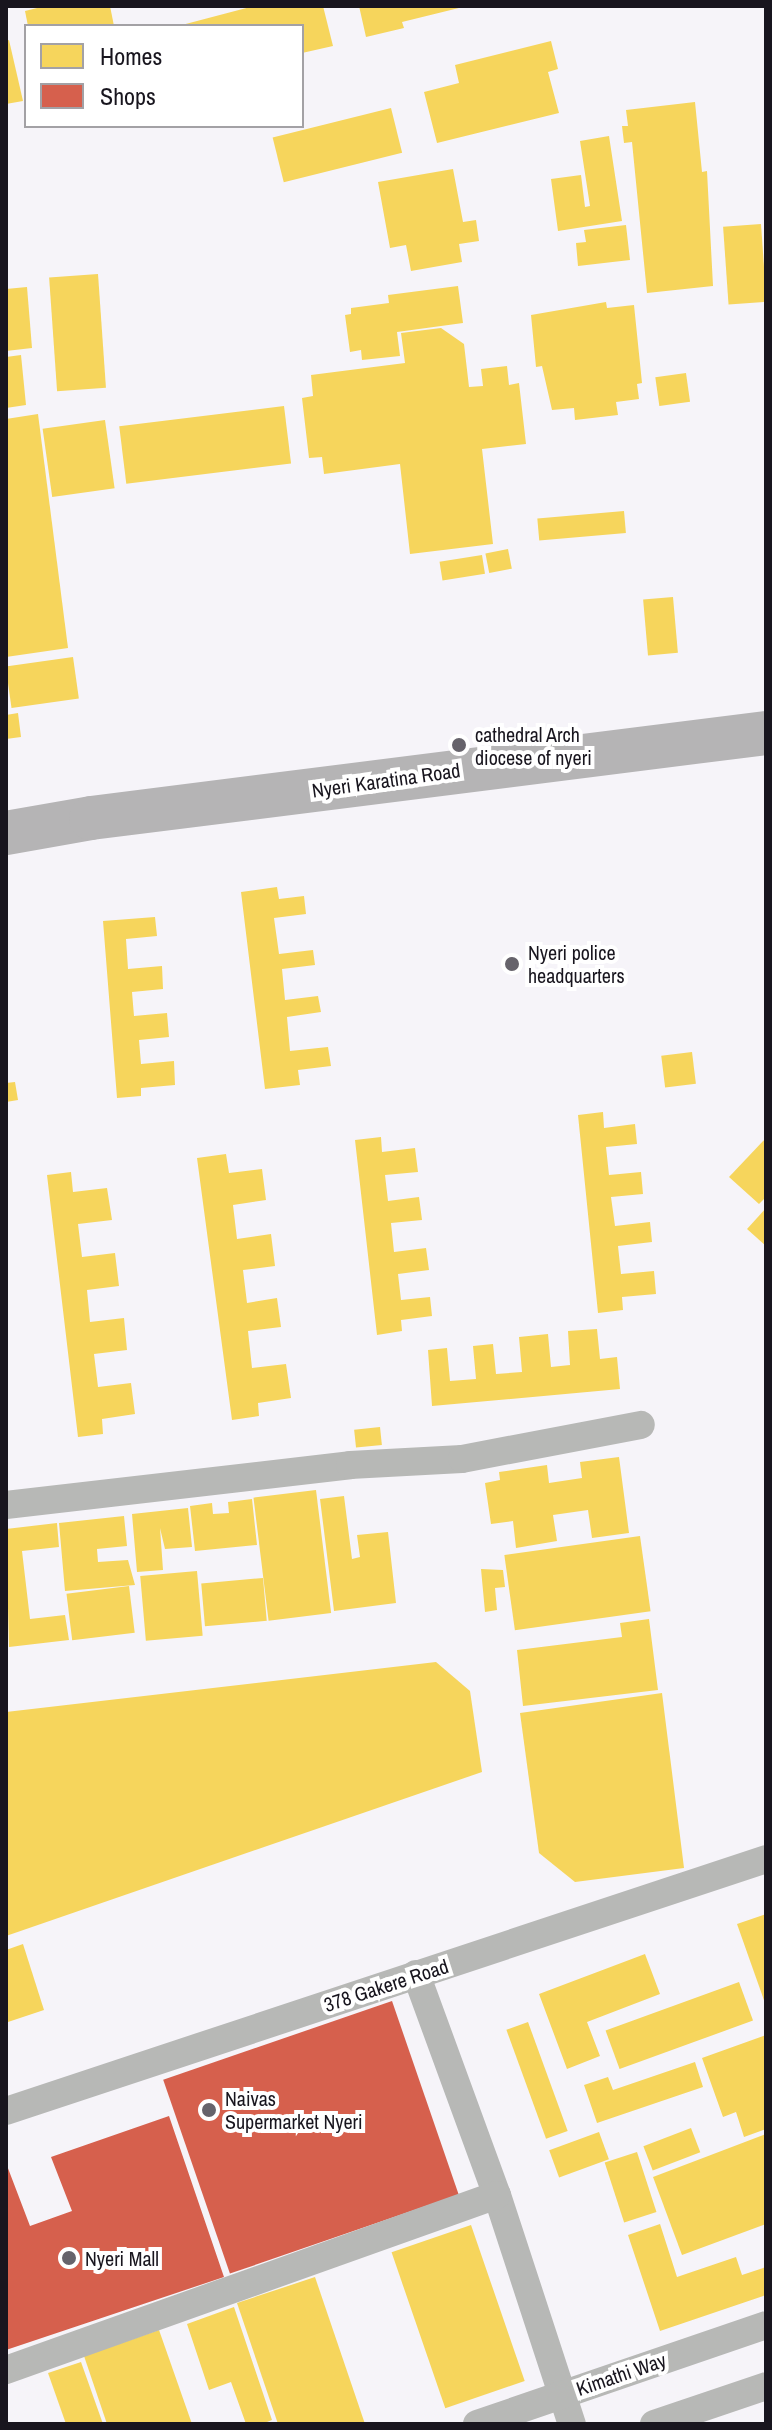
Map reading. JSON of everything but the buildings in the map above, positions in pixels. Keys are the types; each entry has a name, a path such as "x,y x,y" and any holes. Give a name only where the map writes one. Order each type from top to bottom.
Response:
{"highway":[{"name":"Nyeri Karatina Road","path":"6,833 91,818 766,733"}],"street":[{"path":"6,1505 350,1465 462,1459 641,1425"},
{"name":"378 Gakere Road","path":"6,2111 766,1859"},
{"path":"416,1974 497,2195 572,2424"},
{"path":"6,2370 497,2195"},
{"name":"Kimathi Way","path":"477,2424 766,2325"},
{"path":"654,2424 766,2386"}],"place":[{"name":"cathedral Arch diocese of nyeri","path":"459,745"},
{"name":"Nyeri police headquarters","path":"512,964"},
{"name":"Naivas Supermarket Nyeri","path":"209,2110"},
{"name":"Nyeri Mall","path":"69,2258"}]}
